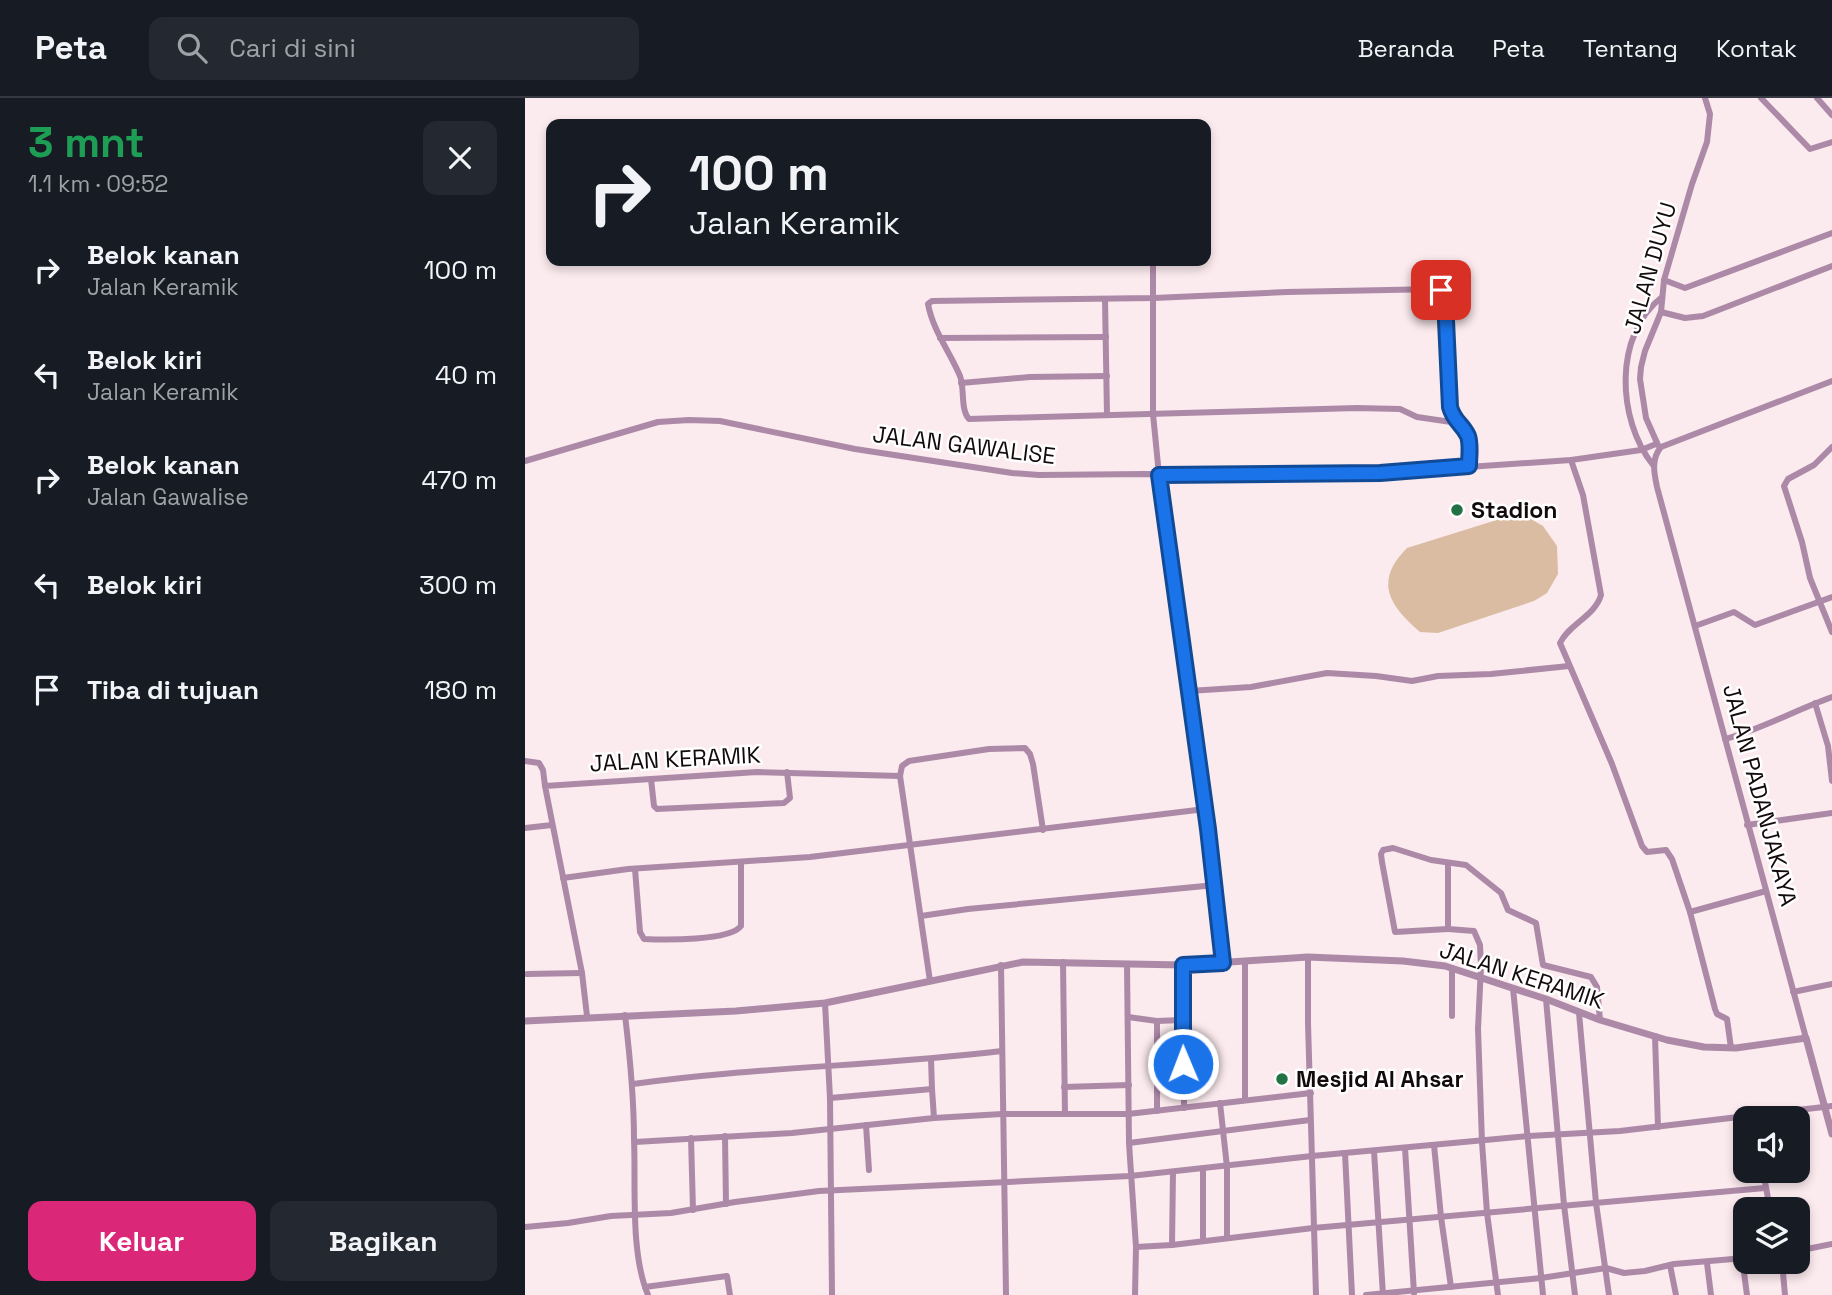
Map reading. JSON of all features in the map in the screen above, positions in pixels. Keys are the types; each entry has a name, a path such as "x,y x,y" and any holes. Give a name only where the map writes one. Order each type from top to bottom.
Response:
{"street":[{"name":"JALAN DUYU","path":"1659,446 1646,418 1640,376 1645,351 1661,312 1664,280 1707,142 1710,114 1705,98"},
{"path":"1761,98 1810,149 1832,142"},
{"path":"1817,98 1832,115"},
{"path":"1664,280 1685,288 1832,233"},
{"path":"1153,266 1153,414 1159,475 1215,885 1223,963"},
{"path":"1661,312 1685,318 1703,316 1832,266"},
{"path":"1454,421 1450,403 1445,299 1441,290 932,301 927,307 961,383 965,413 969,419 1394,409 1417,417 1454,421 1462,427 1468,437 1469,466"},
{"path":"1653,466 1641,450 1628,407 1626,371 1639,324 1647,309 1662,297"},
{"path":"1105,299 1107,415"},
{"path":"940,338 1106,338"},
{"path":"961,383 1030,377 1107,376"},
{"name":"JALAN GAWALISE","path":"525,461 657,422 689,420 720,421 855,449 1012,473 1380,473 1571,460 1641,450 1659,446 1832,381"},
{"path":"1653,466 1659,446"},
{"path":"1832,447 1814,465 1784,484 1809,573 1832,632"},
{"path":"1571,460 1583,495 1601,595 1596,606 1566,633 1561,641 1569,666 1612,764 1642,846 1647,852 1665,849 1668,851 1690,912 1715,1009 1717,1014 1727,1018 1731,1048"},
{"name":"JALAN PADANJAKAYA","path":"1653,466 1747,825 1806,1038 1828,1106 1832,1134"},
{"path":"1695,626 1734,612 1755,625 1832,597"},
{"path":"1189,691 1261,685 1327,673 1412,681 1438,676 1569,666"},
{"path":"1724,739 1768,725 1783,716 1832,697"},
{"path":"1815,703 1828,746 1832,781"},
{"path":"930,981 900,776 902,766 909,761 1000,748 1025,748 1034,764 1043,830"},
{"path":"525,761 539,762 541,766 582,973 587,1016"},
{"name":"JALAN KERAMIK","path":"545,786 757,772 900,776"},
{"path":"651,779 654,806 657,808 784,803 790,798 787,772"},
{"path":"563,878 635,869 810,857 1205,810"},
{"path":"1747,825 1832,813"},
{"path":"525,828 552,825"},
{"path":"1498,1295 1487,1213 1482,1142 1478,1029 1480,945 1474,931 1448,929 1395,932 1381,855 1386,848 1471,868 1501,893 1509,910 1534,920 1543,965 1591,977 1597,987 1600,1020"},
{"path":"635,869 640,932 644,939 708,937 732,933 741,926 741,862"},
{"path":"1448,863 1448,929"},
{"path":"921,916 981,907 1215,885"},
{"path":"1690,912 1766,891"},
{"path":"1308,957 1316,1295"},
{"name":"JALAN KERAMIK","path":"525,1021 736,1011 825,1003 1001,965 1063,961 1183,965 1308,957 1403,961 1452,968 1600,1020 1704,1047 1731,1048 1806,1038"},
{"path":"1063,961 1066,1010 1063,1047 1065,1114"},
{"path":"1245,962 1245,1100"},
{"path":"1127,964 1128,1114 1136,1247 1135,1295"},
{"path":"1001,965 1006,1295"},
{"path":"1183,965 1184,1108"},
{"path":"1452,968 1452,1016"},
{"path":"527,974 582,973"},
{"path":"1793,992 1832,984"},
{"path":"1513,988 1542,1295"},
{"path":"1546,999 1564,1205 1575,1295"},
{"path":"825,1003 831,1129 832,1295"},
{"path":"1579,1013 1596,1203 1609,1295"},
{"path":"625,1016 633,1084 635,1214 648,1295"},
{"path":"1128,1017 1157,1021 1182,1020"},
{"path":"1157,1021 1157,1111"},
{"path":"1655,1036 1657,1127"},
{"path":"633,1084 1002,1051"},
{"path":"931,1059 934,1118"},
{"path":"1064,1087 1129,1085"},
{"path":"830,1098 932,1089"},
{"path":"635,1142 1002,1114 1128,1114 1311,1093"},
{"path":"1220,1103 1227,1167 1227,1238"},
{"path":"1810,1109 1828,1106"},
{"path":"525,1227 693,1210 830,1190 1130,1176 1374,1150 1529,1136 1590,1134 1733,1119"},
{"path":"1129,1143 1311,1120"},
{"path":"866,1125 869,1170"},
{"path":"725,1136 726,1204"},
{"path":"691,1138 693,1210"},
{"path":"1434,1145 1451,1287"},
{"path":"1405,1148 1414,1293"},
{"path":"1374,1150 1383,1294"},
{"path":"1345,1153 1352,1295"},
{"path":"1203,1168 1203,1241"},
{"path":"1173,1172 1173,1245"},
{"path":"1764,1183 1767,1197"},
{"path":"1136,1247 1313,1228 1765,1188"},
{"path":"1810,1248 1832,1244"},
{"path":"1366,1295 1438,1292 1451,1287 1606,1268 1624,1273 1670,1265 1733,1259"},
{"path":"1707,1263 1711,1295"},
{"path":"1670,1265 1676,1295"},
{"path":"1745,1274 1747,1295"},
{"path":"1783,1274 1785,1295"},
{"path":"645,1287 727,1276 730,1295"}],"shaded area":[{"path":"1524,515 1543,526 1557,546 1558,574 1547,593 1534,601 1438,633 1420,632 1401,613 1389,593 1388,583 1390,572 1407,548 1503,518"}],"place":[{"name":"Stadion","path":"1457,510"},
{"name":"Mesjid Al Ahsar","path":"1282,1079"}],"route":[{"path":"1183,1064 1183,965 1223,963 1208,829 1159,475 1380,473 1469,466 1468,437 1454,421 1450,407 1445,299 1441,290"}]}
